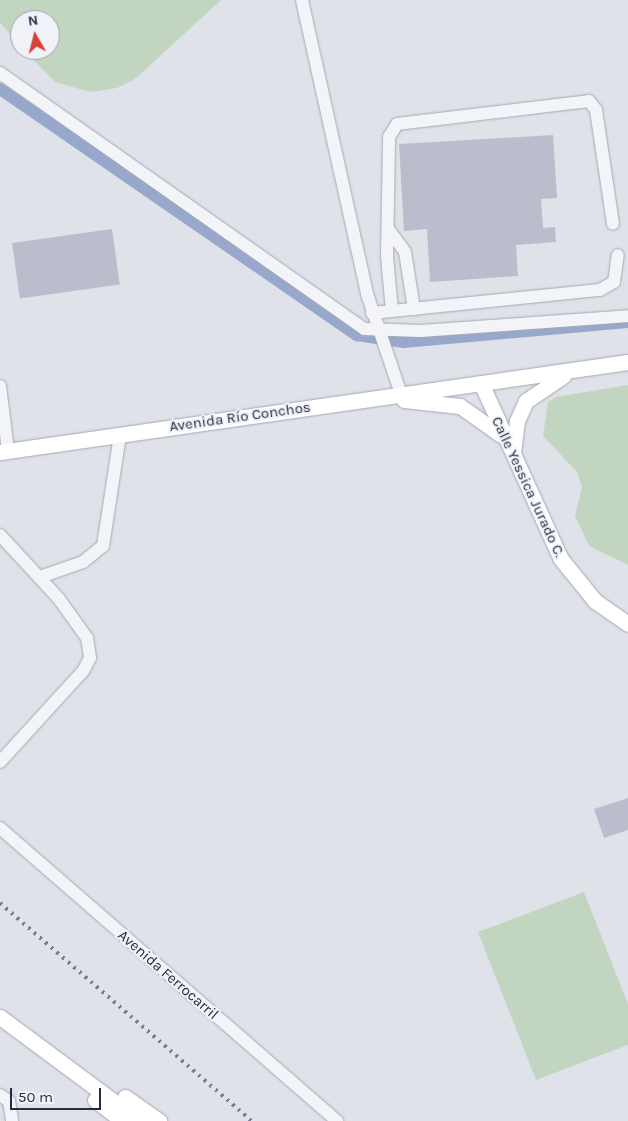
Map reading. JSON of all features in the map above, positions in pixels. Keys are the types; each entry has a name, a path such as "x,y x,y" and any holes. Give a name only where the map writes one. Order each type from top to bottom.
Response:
{"main road":[{"path":"512,457 517,421 526,401 550,382 578,370 628,362"},
{"name":"Avenida Río Conchos","path":"4,451 578,370"},
{"name":"Calle Yessica Jurado C.","path":"481,383 512,457 571,574 595,601 628,624"},
{"path":"383,397 460,406 505,438"},
{"path":"0,1017 140,1121"},
{"path":"25,1036 46,1063 123,1121"},
{"path":"25,1036 54,1047 159,1121"}],"street":[{"path":"302,0 372,313 400,394"},
{"path":"0,73 342,318 378,332 628,316"},
{"path":"392,311 386,256 389,230 390,137 394,125 582,100 589,101 596,110 613,224"},
{"path":"389,230 405,252 414,309"},
{"path":"372,313 600,290 614,282 618,255"},
{"path":"0,386 4,451"},
{"path":"40,577 83,562 103,546 120,435"},
{"path":"0,535 40,577 86,638 90,658 83,672 0,762"},
{"name":"Avenida Ferrocarril","path":"0,828 337,1121"},
{"path":"0,1094 9,1101 12,1121"}],"green space":[{"path":"0,0 221,0 135,79 117,88 90,92 55,82 34,60 60,60 60,10 10,10 10,34 0,23"},
{"path":"628,385 628,565 589,546 575,516 582,487 577,472 543,436 548,402 556,397"},
{"path":"584,892 628,1004 628,1045 536,1080 478,932"}],"building":[{"path":"553,135 557,198 541,199 543,228 555,227 556,242 516,245 518,276 430,282 427,229 404,231 399,144"},
{"path":"112,229 120,284 20,299 12,243"},
{"path":"628,798 628,830 604,838 594,809"}],"waterway":[{"path":"0,89 357,335 403,342 628,322"}],"railway":[{"path":"0,903 252,1121"}]}
